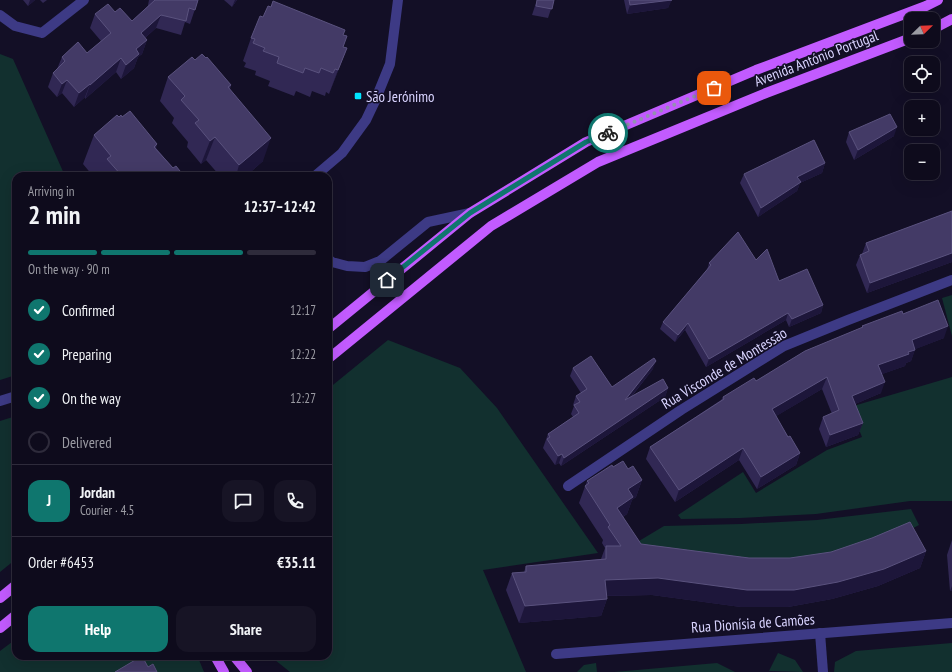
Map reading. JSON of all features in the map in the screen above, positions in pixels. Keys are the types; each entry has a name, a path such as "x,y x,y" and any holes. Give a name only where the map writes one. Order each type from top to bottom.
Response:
{"main road":[{"name":"Avenida António Portugal","path":"332,325 470,213 586,142 756,70 926,6 938,0"},
{"path":"940,25 952,19"},
{"name":"Avenida António Portugal","path":"332,356 492,226 598,162 766,93 904,41"},
{"path":"0,598 12,588"},
{"path":"0,628 12,618"},
{"path":"216,660 224,672"},
{"path":"237,660 247,672"}],"street":[{"path":"0,15 15,26 42,33 84,0"},
{"path":"320,172 342,153 366,120 375,101 390,64 398,0"},
{"path":"332,262 347,266 365,267 380,262 428,222 470,213"},
{"name":"Rua Visconde de Montessão","path":"568,486 681,410 784,346 952,280"},
{"path":"0,401 12,397"},
{"name":"Rua Dionísia de Camões","path":"556,654 952,623"},
{"path":"820,633 823,672"}],"green space":[{"path":"0,54 13,59 63,172 12,172 12,376 0,380"},
{"path":"952,295 952,336 942,298"},
{"path":"388,340 460,368 497,408 598,553 483,570 526,672 290,672 275,660 332,660 332,386"},
{"path":"952,377 952,501 910,501 816,514 740,518 681,519 678,515 743,472 756,493 827,450 862,437 850,407"},
{"path":"12,417 12,562 0,572 0,421"},
{"path":"911,509 919,525 902,534 824,566 604,562 664,526 817,520"},
{"path":"12,642 12,660 199,660 204,672 0,672 0,651"},
{"path":"952,643 952,672 834,672 835,662 856,651"},
{"path":"778,653 795,660 803,672 769,671"},
{"path":"596,663 597,672 577,672 584,665"},
{"path":"717,663 735,672 614,672"}],"building":[{"path":"155,0 198,0 195,10 189,8 186,21 161,15 141,33 147,40 136,49 139,54 126,65 121,58 79,93 67,80 62,84 53,73 65,61 62,57 78,42 87,53 111,33 95,14 108,4 115,12 120,8 132,21"},
{"path":"537,0 554,0 552,9 536,6"},
{"path":"629,0 672,0 630,5"},
{"path":"273,1 345,30 343,35 347,36 343,47 347,48 338,70 335,69 333,73 321,68 319,73 305,68 303,73 277,63 279,57 263,51 265,48 253,43 255,39 251,38 260,16 263,17 268,6 271,7"},
{"path":"202,54 206,58 207,57 231,85 228,87 271,138 239,165 215,137 210,141 195,123 199,120 181,100 185,96 168,77 192,57 195,60"},
{"path":"130,111 157,144 154,147 173,168 176,166 181,172 118,172 107,159 111,156 94,135 117,115 119,117 121,115 122,117"},
{"path":"890,114 897,127 858,150 849,132"},
{"path":"814,140 825,163 797,177 801,182 761,208 744,174"},
{"path":"952,211 952,253 870,283 860,255 869,251 866,243"},
{"path":"738,232 756,260 767,249 779,281 807,269 823,305 792,319 788,313 709,359 688,323 678,335 663,322 711,265 709,263"},
{"path":"938,300 948,326 912,340 915,350 908,352 909,354 878,365 885,382 852,396 863,423 830,435 823,417 839,410 827,377 772,409 788,437 790,436 800,453 761,477 743,448 679,490 650,447 724,399 723,397 754,378 756,381 805,351 863,327 862,326 902,311 903,314"},
{"path":"591,356 612,387 654,358 656,361 625,400 663,379 668,388 564,458 562,454 558,456 547,439 550,437 548,434 579,413 574,405 580,402 576,396 587,389 573,368"},
{"path":"623,461 628,469 633,466 642,480 628,489 633,497 617,508 641,544 749,558 790,558 831,552 872,538 910,522 926,551 884,569 838,582 794,590 747,590 658,578 605,580 607,599 525,606 512,573 526,572 526,566 606,559 606,546 621,546 608,527 610,525 585,486 589,483 587,481 612,465 613,467"},
{"path":"135,660 144,660 148,667 153,664 157,672 115,672"}],"way so far":[{"path":"608,133 714,88"}],"place":[{"name":"São Jerónimo","path":"358,96"}],"route":[{"path":"387,280 470,213 586,142 608,133"}]}
